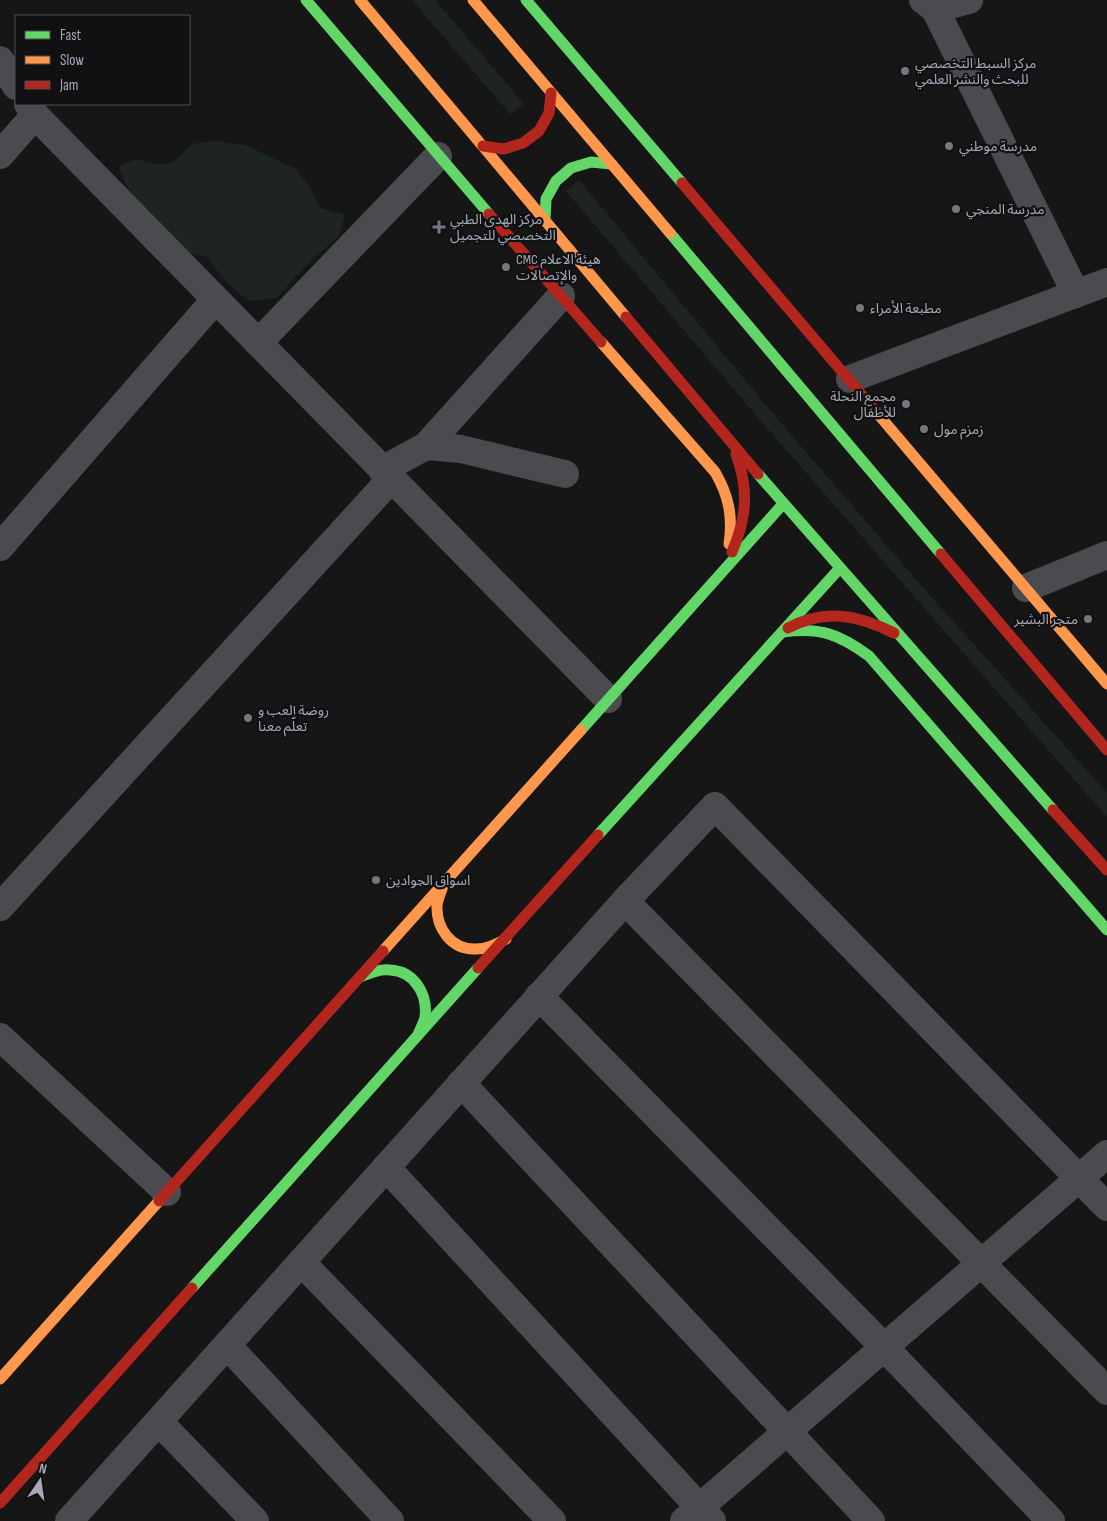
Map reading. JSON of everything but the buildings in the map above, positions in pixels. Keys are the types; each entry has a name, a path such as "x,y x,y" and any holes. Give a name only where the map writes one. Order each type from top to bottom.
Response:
{"main road":[{"path":"306,0 438,156 715,472 726,490 731,507 732,526 729,544 715,579"},
{"path":"360,0 783,504 1107,870"},
{"path":"473,0 1105,742"},
{"path":"526,0 850,379 1107,684"},
{"path":"483,146 504,149 523,143 539,130 549,113 551,93"},
{"path":"545,219 546,199 556,181 571,168 590,162 611,164"},
{"path":"715,579 732,552 744,519 745,506 743,475 734,451 722,431"},
{"path":"0,1378 443,886 783,504"},
{"path":"0,1503 4,1496 417,1036 840,568"},
{"path":"783,632 794,624 810,618 834,616 860,619 900,636"},
{"path":"783,632 817,630 838,634 852,642 869,656 1107,930"},
{"path":"443,886 438,896 436,917 440,928 455,944 465,949 487,949 506,939"},
{"path":"360,976 380,968 391,968 402,971 419,985 424,994 426,1011 423,1026 417,1036"}],"street":[{"path":"968,0 930,3 1076,294"},
{"path":"0,60 15,84"},
{"path":"0,155 31,110 215,300 608,699"},
{"path":"258,343 438,156"},
{"path":"850,379 1107,282"},
{"path":"0,907 387,475 426,446 561,296"},
{"path":"0,547 215,300"},
{"path":"426,446 461,449 565,474"},
{"path":"1026,588 1107,555"},
{"path":"69,1521 539,996 715,806 1107,1207"},
{"path":"625,901 1107,1391"},
{"path":"539,996 884,1347 1051,1521"},
{"path":"0,1037 167,1192"},
{"path":"461,1083 871,1521"},
{"path":"386,1167 699,1516 788,1432 1107,1154"},
{"path":"302,1262 552,1521"},
{"path":"227,1345 390,1521"},
{"path":"158,1422 255,1521"}],"shaded area":[{"path":"412,0 435,0 524,104 510,114"},
{"path":"216,141 245,145 296,169 312,191 320,208 345,215 339,236 313,259 276,298 249,301 226,280 207,257 190,253 141,206 126,185 119,167 136,159 161,165 167,164 178,158 191,144"},
{"path":"579,180 769,409 918,582 1107,793 1107,817 760,420 566,191"}],"traffic: fast":[{"path":"306,0 489,214"},
{"path":"526,0 682,183"},
{"path":"545,219 546,199 556,181 571,168 591,162 611,164"},
{"path":"670,233 941,554"},
{"path":"758,474 1053,810"},
{"path":"581,730 783,504"},
{"path":"598,835 840,568"},
{"path":"783,632 808,631 829,634 848,642 869,656 1107,930"},
{"path":"192,1288 478,968"},
{"path":"360,977 378,971 390,970 399,971 412,979 422,992 425,1008 424,1019 418,1035"}],"traffic: slow":[{"path":"360,0 626,317"},
{"path":"473,0 670,233"},
{"path":"601,342 715,472 724,490 729,507 729,544"},
{"path":"878,414 1107,684"},
{"path":"383,951 581,730"},
{"path":"443,886 437,903 437,914 442,929 452,942 459,946 480,949 506,939"},
{"path":"0,1379 159,1201"}],"traffic: jam":[{"path":"483,146 504,149 523,143 539,131 549,113 551,93"},
{"path":"682,183 878,414"},
{"path":"489,214 601,342"},
{"path":"626,317 758,474"},
{"path":"732,552 741,527 744,503 743,480 736,454"},
{"path":"941,554 1107,750"},
{"path":"788,628 815,618 841,616 867,622 894,633"},
{"path":"1053,810 1107,870"},
{"path":"478,968 598,835"},
{"path":"159,1201 383,951"},
{"path":"0,1503 192,1288"}],"place":[{"name":"مركز السبط التخصصي للبحث والنشر العلمي","path":"905,71"},
{"name":"مدرسة موطني","path":"949,146"},
{"name":"مدرسة المنجي","path":"956,209"},
{"name":"مركز الهدى الطبي التخصصي للتجميل","path":"439,227"},
{"name":"CMC هيئة الاعلام والإتصالات","path":"506,267"},
{"name":"مطبعة الأمراء","path":"860,308"},
{"name":"مجمع النحلة للأطفال","path":"906,404"},
{"name":"زمزم مول","path":"924,429"},
{"name":"متجر البشير","path":"1088,619"},
{"name":"روضة إلعب و تعلّم معنا","path":"248,718"},
{"name":"اسواق الجوادين","path":"376,880"}]}
